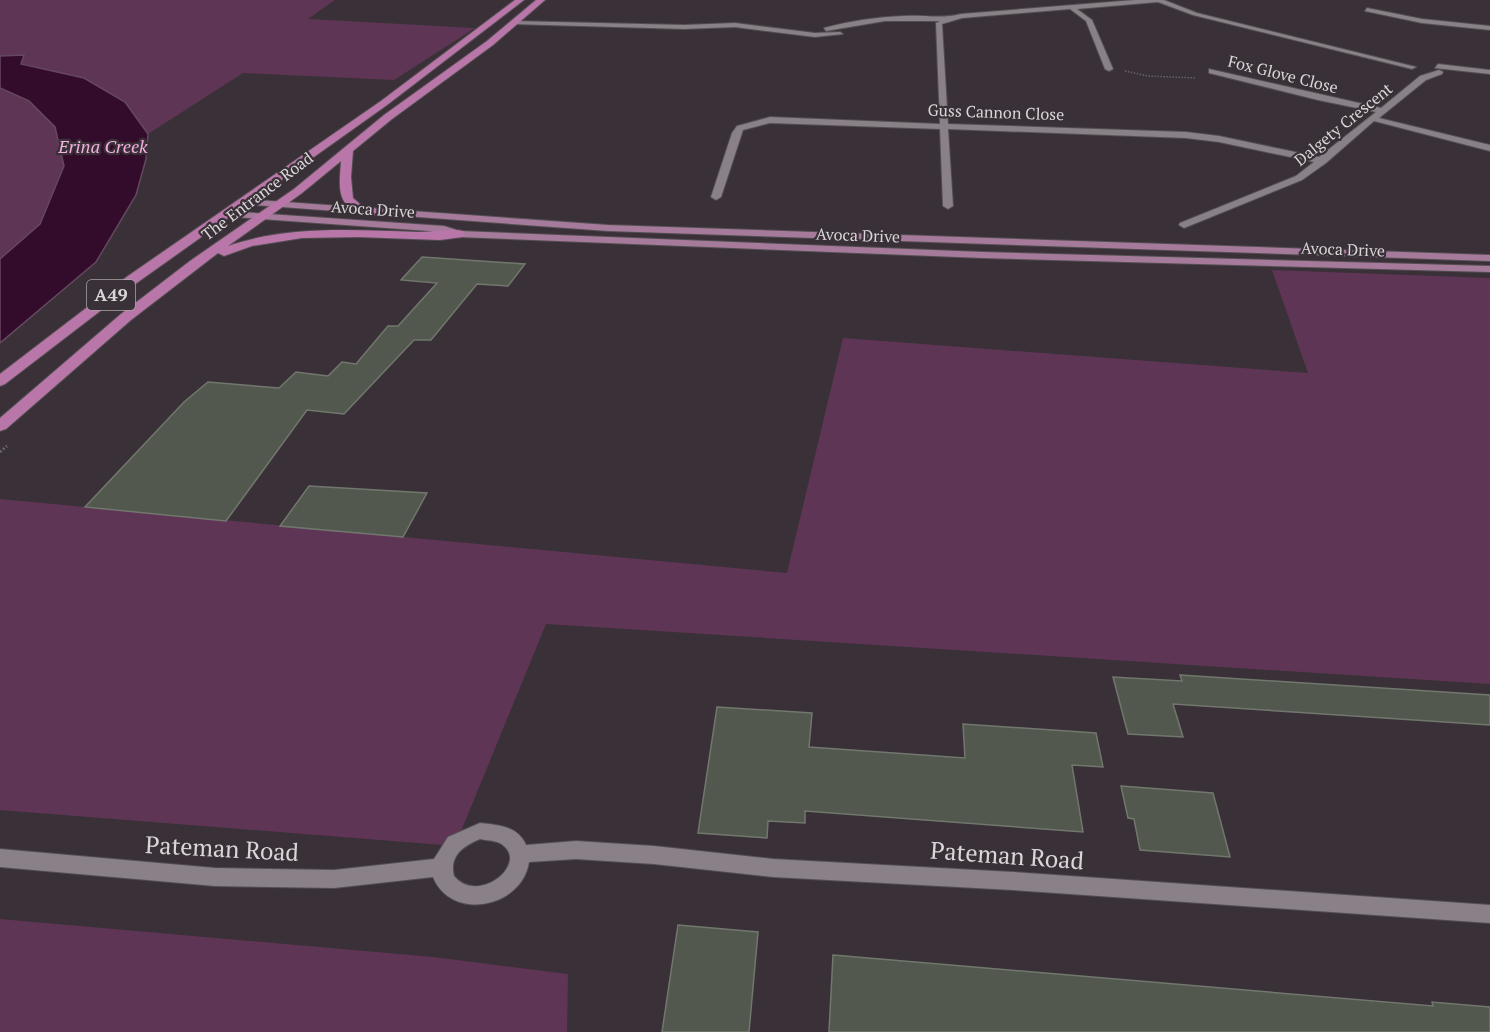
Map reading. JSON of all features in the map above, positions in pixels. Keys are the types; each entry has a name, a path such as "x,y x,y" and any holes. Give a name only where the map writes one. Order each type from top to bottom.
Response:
{"highway":[{"name":"The Entrance Road","path":"0,381 133,279 384,103 520,0"},
{"name":"The Entrance Road","path":"0,426 126,317 278,205 348,148 514,23 541,0"},
{"path":"348,148 345,192 347,200 355,206 372,212"},
{"path":"195,264 238,246 280,235 440,236 459,234"}],"main road":[{"name":"Avoca Drive","path":"243,202 608,228 1490,258"},
{"name":"Avoca Drive","path":"225,214 444,229 459,234 982,255 1490,269"}],"street":[{"path":"514,23 684,27 735,25 797,37 854,23 926,17 945,19 1158,0 1195,14 1380,58 1440,69"},
{"path":"1072,8 1089,20 1109,69"},
{"path":"1367,10 1422,21 1490,28"},
{"path":"945,19 939,22 948,206"},
{"path":"807,34 840,34"},
{"path":"1429,64 1440,69"},
{"name":"Dalgety Crescent","path":"1416,66 1421,73 1418,82"},
{"name":"Dalgety Crescent","path":"1184,225 1299,178 1323,161 1418,82 1440,69 1490,72 1440,69"},
{"name":"Fox Glove Close","path":"1212,71 1318,98 1383,111"},
{"name":"Guss Cannon Close","path":"716,196 736,133 740,128 754,123 788,119 1186,135 1219,139 1323,161"},
{"path":"1375,119 1490,148"},
{"path":"480,831 495,831 507,835 516,843 521,854 520,866 514,878 504,887 490,894 475,897 461,894 450,888 443,879 441,867 445,855 454,844 480,831"},
{"name":"Pateman Road","path":"521,854 576,850 654,855 773,868 1013,881 1490,914"},
{"name":"Pateman Road","path":"0,858 215,876 334,879 441,867"}],"path":[{"path":"1136,73 1196,78 1204,77 1212,71"}],"shaded area":[{"path":"0,0 335,0 308,19 475,28 394,80 243,73 148,134 125,102 84,79 21,63 24,55 0,56"},
{"path":"0,88 31,103 55,127 64,166 40,224 0,259"},
{"path":"1272,270 1490,278 1490,684 546,624 455,846 0,810 0,499 787,573 843,338 1308,373"},
{"path":"0,919 433,957 568,974 567,1032 0,1032"}],"water":[{"name":"Erina Creek","path":"24,55 21,64 84,78 125,102 148,134 146,159 136,195 96,262 0,343 0,259 40,224 64,166 55,127 29,101 0,88 0,56"}],"building":[{"path":"422,257 525,264 508,286 477,284 431,340 414,340 344,414 307,410 226,521 85,507 184,402 208,382 279,388 296,372 328,376 342,362 356,364 388,326 398,326 437,283 401,280"},
{"path":"309,486 427,493 403,537 280,526"},
{"path":"1180,675 1490,695 1490,725 1173,704 1183,737 1128,734 1113,677 1182,681"},
{"path":"717,707 812,713 809,747 965,758 963,724 1096,733 1103,767 1072,765 1083,832 805,811 805,823 768,821 767,838 698,833"},
{"path":"1121,786 1213,793 1230,857 1140,850 1134,819 1128,818"},
{"path":"678,925 758,932 749,1032 662,1032"},
{"path":"833,955 1433,1006 1432,1002 1490,1007 1490,1032 829,1032"}]}
